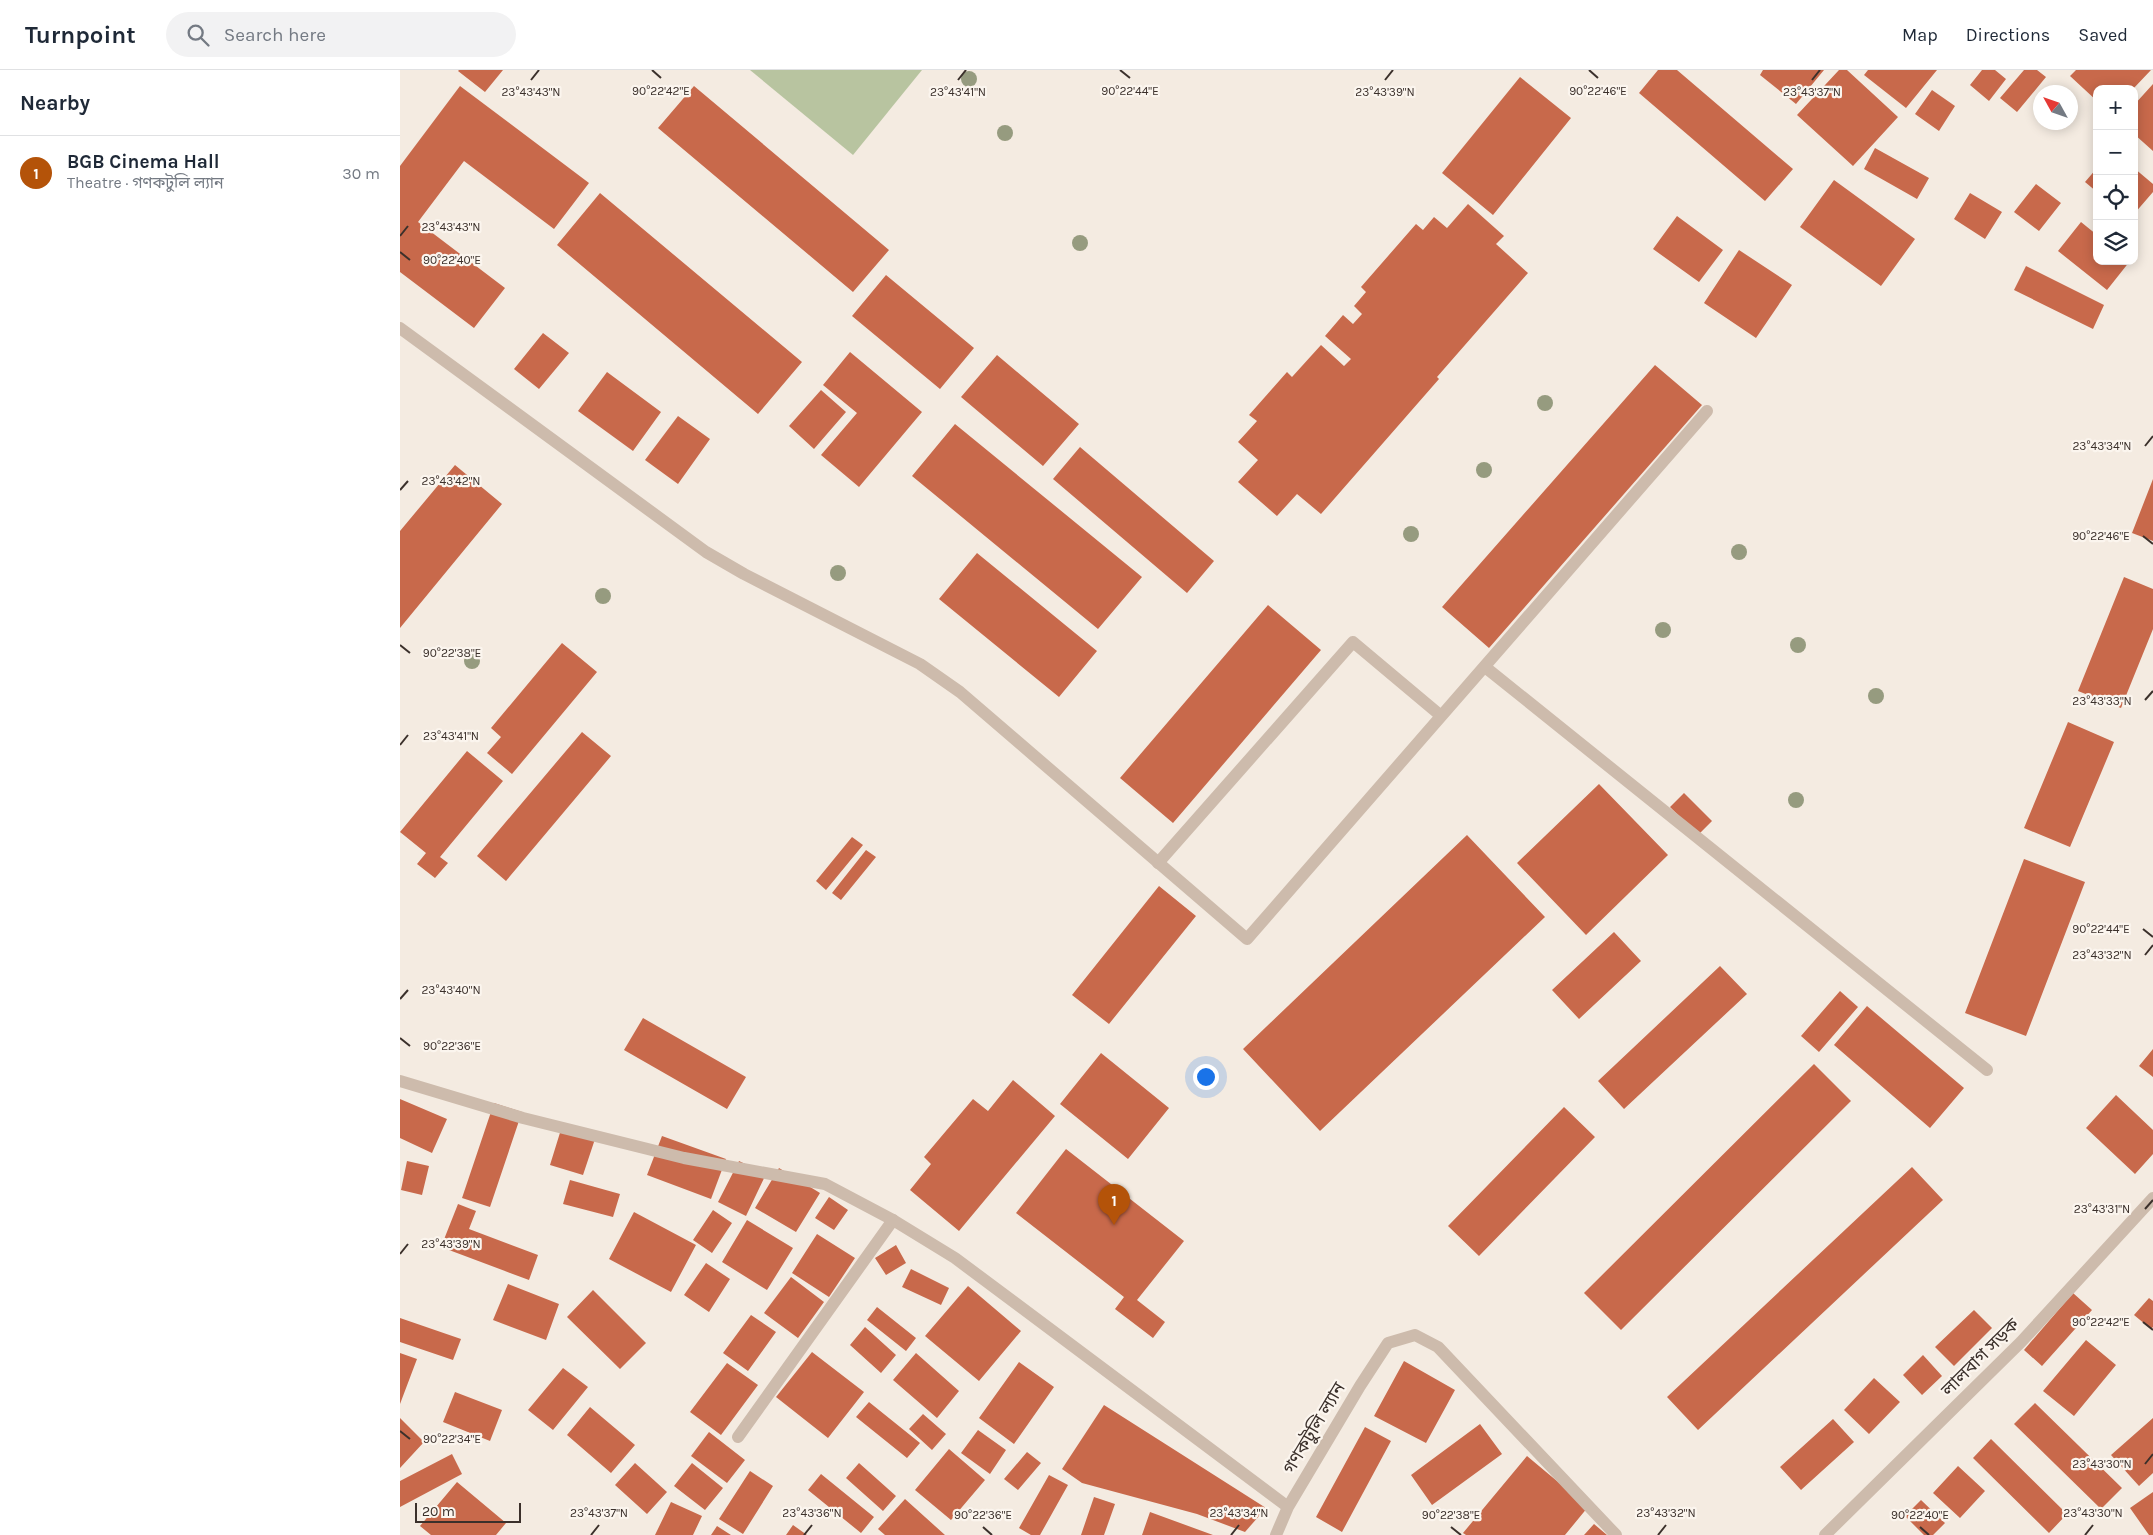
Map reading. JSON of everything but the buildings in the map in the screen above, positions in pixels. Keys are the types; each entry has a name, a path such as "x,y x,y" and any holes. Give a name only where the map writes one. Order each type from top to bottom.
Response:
{"street":[{"path":"400,328 706,552 744,574 920,664 967,698 1247,939 1440,715 1485,667 1708,411"},
{"path":"1158,863 1353,642 1440,715"},
{"path":"1485,667 1987,1070"},
{"path":"400,1081 523,1118 684,1158 825,1184 893,1220 955,1258 1288,1507"},
{"name":"লালবাগ সড়ক","path":"1826,1535 2021,1342 2153,1198"},
{"path":"738,1437 893,1220"},
{"name":"গণকটুলি ল্যান","path":"1276,1535 1288,1507 1388,1342 1415,1335 1438,1347 1616,1535"}],"green space":[{"path":"750,70 922,70 853,155"}],"place":[{"name":"BGB Cinema Hall","path":"1114,1225"}]}
